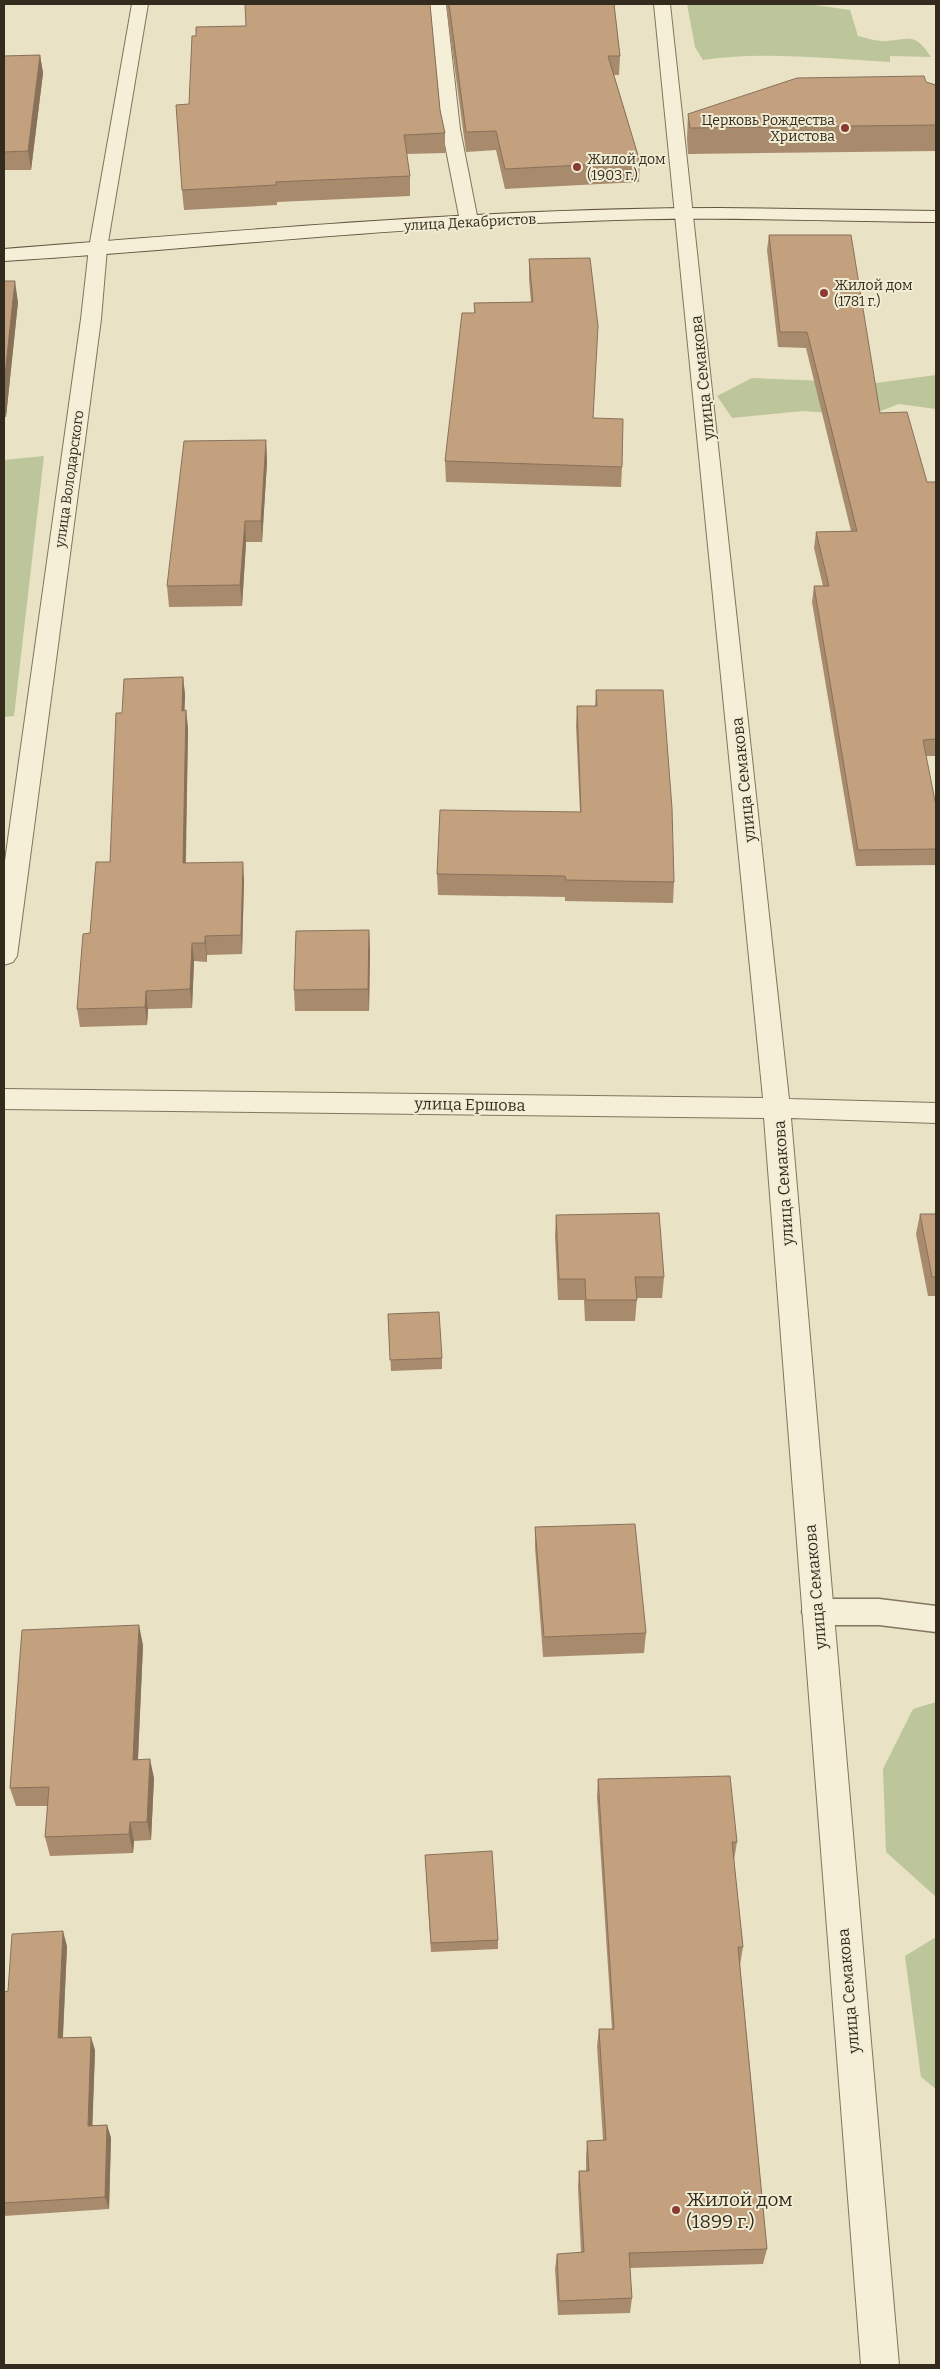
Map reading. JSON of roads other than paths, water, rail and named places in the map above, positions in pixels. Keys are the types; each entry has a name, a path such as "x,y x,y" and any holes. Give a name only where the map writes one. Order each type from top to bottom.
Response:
{"street":[{"name":"улица Володарского","path":"4,956 91,319 98,248 140,4"},
{"path":"438,4 450,129 469,221"},
{"name":"улица Семакова","path":"662,4 777,1108 880,2365"},
{"name":"улица Декабристов","path":"4,255 469,221 684,213 936,217"},
{"name":"улица Ершова","path":"4,1099 777,1108 936,1113"}],"lane":[{"path":"817,1612 888,1613 936,1619"}],"place":[{"name":"Церковь Рождества Христова","path":"845,128"},
{"name":"Жилой дом (1903 г.)","path":"577,167"},
{"name":"Жилой дом (1781 г.)","path":"824,293"},
{"name":"Жилой дом (1899 г.)","path":"676,2210"}]}
